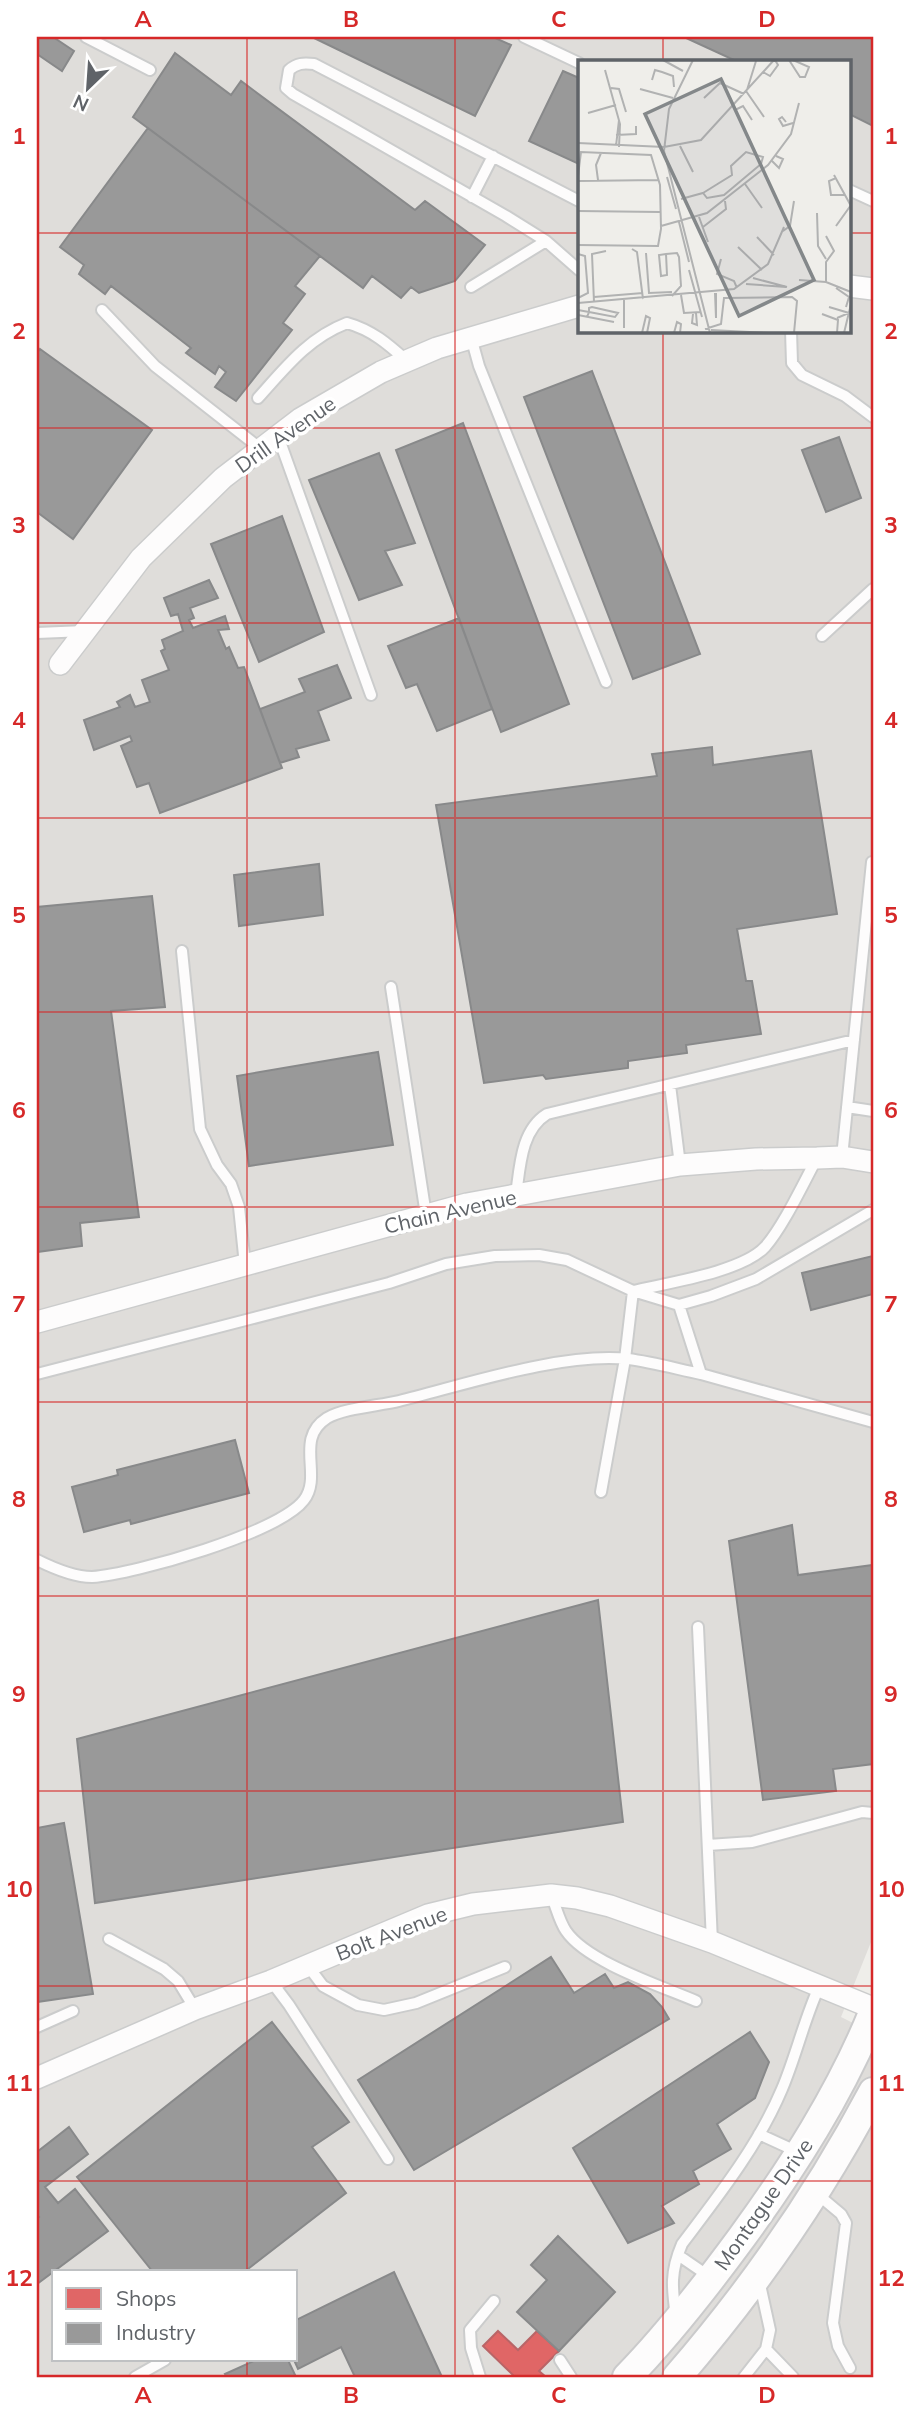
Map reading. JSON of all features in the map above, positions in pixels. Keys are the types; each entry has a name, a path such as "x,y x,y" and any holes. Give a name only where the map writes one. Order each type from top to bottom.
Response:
{"main road":[{"name":"Montague Drive","path":"627,2377 711,2278 800,2153 855,2058 873,2014"},
{"name":"Montague Drive","path":"677,2377 758,2277 816,2193 873,2092"}],"street":[{"path":"850,286 873,289"},
{"name":"Drill Avenue","path":"60,664 141,558 223,478 300,419 407,361 471,337 578,306"},
{"name":"Chain Avenue","path":"37,1322 467,1203 680,1165 756,1159 842,1157 873,1162"},
{"name":"Bolt Avenue","path":"37,2078 195,2009 271,1981 428,1915 473,1904 551,1895 610,1906 712,1942 873,2008"}],"lane":[{"path":"86,37 150,70"},
{"path":"524,37 578,63"},
{"path":"578,200 314,64 295,65 289,70 286,88 293,94 546,241 578,269"},
{"path":"472,197 493,156"},
{"path":"850,190 873,201"},
{"path":"471,287 546,241"},
{"path":"102,310 155,366 261,449"},
{"path":"258,398 301,350 319,336 347,323 363,327 379,336 407,361"},
{"path":"791,332 792,363 802,375 845,396 873,417"},
{"path":"471,337 479,366 606,682"},
{"path":"278,436 371,695"},
{"path":"822,636 873,589"},
{"path":"37,633 85,631"},
{"path":"842,1157 872,862"},
{"path":"182,950 200,1129 217,1165 231,1184 239,1207 245,1265"},
{"path":"391,987 426,1215"},
{"path":"516,1195 520,1163 529,1132 535,1122 547,1114 854,1040"},
{"path":"670,1084 680,1165"},
{"path":"847,1107 873,1111"},
{"path":"633,1291 721,1270 759,1253 772,1238 817,1158"},
{"path":"37,1374 389,1283 446,1264 495,1256 538,1255 567,1260 633,1291 679,1305 756,1279 873,1210"},
{"path":"601,1492 625,1359 633,1291"},
{"path":"679,1305 701,1374"},
{"path":"37,1560 54,1569 90,1577 204,1550 273,1524 299,1506 306,1497 312,1483 309,1442 312,1433 326,1419 337,1414 380,1406 522,1370 581,1361 625,1359 701,1374 873,1422"},
{"path":"698,1627 712,1942"},
{"path":"708,1845 752,1842 862,1812 873,1812"},
{"path":"551,1895 566,1931 584,1948 625,1970 696,2001"},
{"path":"109,1938 164,1969 178,1981 195,2009"},
{"path":"307,1966 323,1986 358,2005 384,2010 416,2003 505,1967"},
{"path":"271,1981 388,2159"},
{"path":"676,2321 672,2272 682,2244 733,2177 759,2134 781,2091 818,1987"},
{"path":"37,2027 73,2011"},
{"path":"759,2134 800,2153"},
{"path":"816,2193 841,2214 846,2223 833,2323 838,2346 850,2368"},
{"path":"678,2255 711,2278"},
{"path":"744,2377 766,2349 770,2330 758,2277"},
{"path":"480,2377 471,2348 470,2330 494,2301"},
{"path":"766,2349 793,2377"},
{"path":"560,2360 571,2377"},
{"path":"135,2377 161,2362"}],"shaded area":[{"path":"37,37 873,37 873,1937 841,2017 873,2033 873,2377 37,2377"}],"building: Shops":[{"path":"498,2331 518,2350 537,2331 559,2351 539,2371 546,2377 515,2377 483,2346"}],"building: Industry":[{"path":"37,37 53,37 74,51 62,71 37,54"},
{"path":"312,37 493,37 511,45 475,116"},
{"path":"684,37 873,37 873,126 850,114 850,60 734,60"},
{"path":"175,53 231,95 241,81 415,210 425,201 485,245 455,281 419,293 411,287 401,298 372,276 363,288 133,117"},
{"path":"563,71 578,78 578,164 529,141"},
{"path":"148,128 320,256 295,286 305,294 283,323 292,330 236,401 215,387 226,372 219,366 215,374 186,353 191,348 111,286 105,294 79,274 84,265 60,247"},
{"path":"40,349 152,430 73,539 37,512 37,353"},
{"path":"592,371 700,654 633,679 524,397"},
{"path":"463,423 569,704 501,732 396,450"},
{"path":"839,437 861,498 826,512 802,450"},
{"path":"379,453 415,543 385,551 402,585 359,600 309,480"},
{"path":"282,516 324,632 259,662 211,544"},
{"path":"209,580 218,598 190,608 194,618 189,620 193,628 225,616 229,629 218,630 238,668 244,667 282,768 160,813 149,783 137,787 121,746 132,741 130,736 94,750 84,720 120,707 117,702 130,695 135,707 150,702 142,680 169,670 161,651 165,649 162,640 183,631 178,614 171,616 164,598"},
{"path":"459,618 492,709 437,731 417,684 406,688 388,646"},
{"path":"337,665 351,698 318,711 329,740 296,749 299,757 280,763 260,709 305,692 299,679"},
{"path":"712,747 713,765 811,751 837,914 737,929 746,981 752,981 761,1034 686,1045 687,1053 628,1061 628,1068 546,1079 543,1075 484,1083 436,805 657,776 652,754"},
{"path":"319,864 323,915 239,926 234,875"},
{"path":"152,896 165,1007 111,1011 139,1217 80,1223 82,1246 37,1252 37,907"},
{"path":"378,1052 393,1145 249,1166 237,1076"},
{"path":"873,1256 873,1294 811,1310 802,1273"},
{"path":"235,1440 249,1493 131,1524 130,1520 84,1532 72,1487 118,1475 117,1470"},
{"path":"792,1525 798,1575 873,1565 873,1764 833,1769 836,1791 763,1800 729,1541"},
{"path":"598,1600 623,1822 95,1903 77,1739"},
{"path":"64,1823 93,1994 37,2002 37,1828"},
{"path":"551,1957 574,1993 605,1974 614,1988 628,1982 650,1994 669,2019 414,2170 358,2080"},
{"path":"272,2022 349,2122 312,2147 346,2193 247,2270 151,2270 77,2177"},
{"path":"750,2032 769,2062 755,2098 717,2124 731,2149 693,2171 699,2184 662,2206 674,2223 628,2243 573,2148"},
{"path":"69,2127 88,2154 45,2187 58,2203 75,2189 108,2231 56,2270 52,2270 37,2284 39,2217 37,2152"},
{"path":"558,2236 615,2292 559,2351 517,2312 547,2280 531,2265"},
{"path":"394,2272 442,2377 355,2377 341,2347 298,2369 295,2362 298,2362 298,2319"},
{"path":"252,2362 289,2362 296,2377 227,2377 225,2374"}]}
